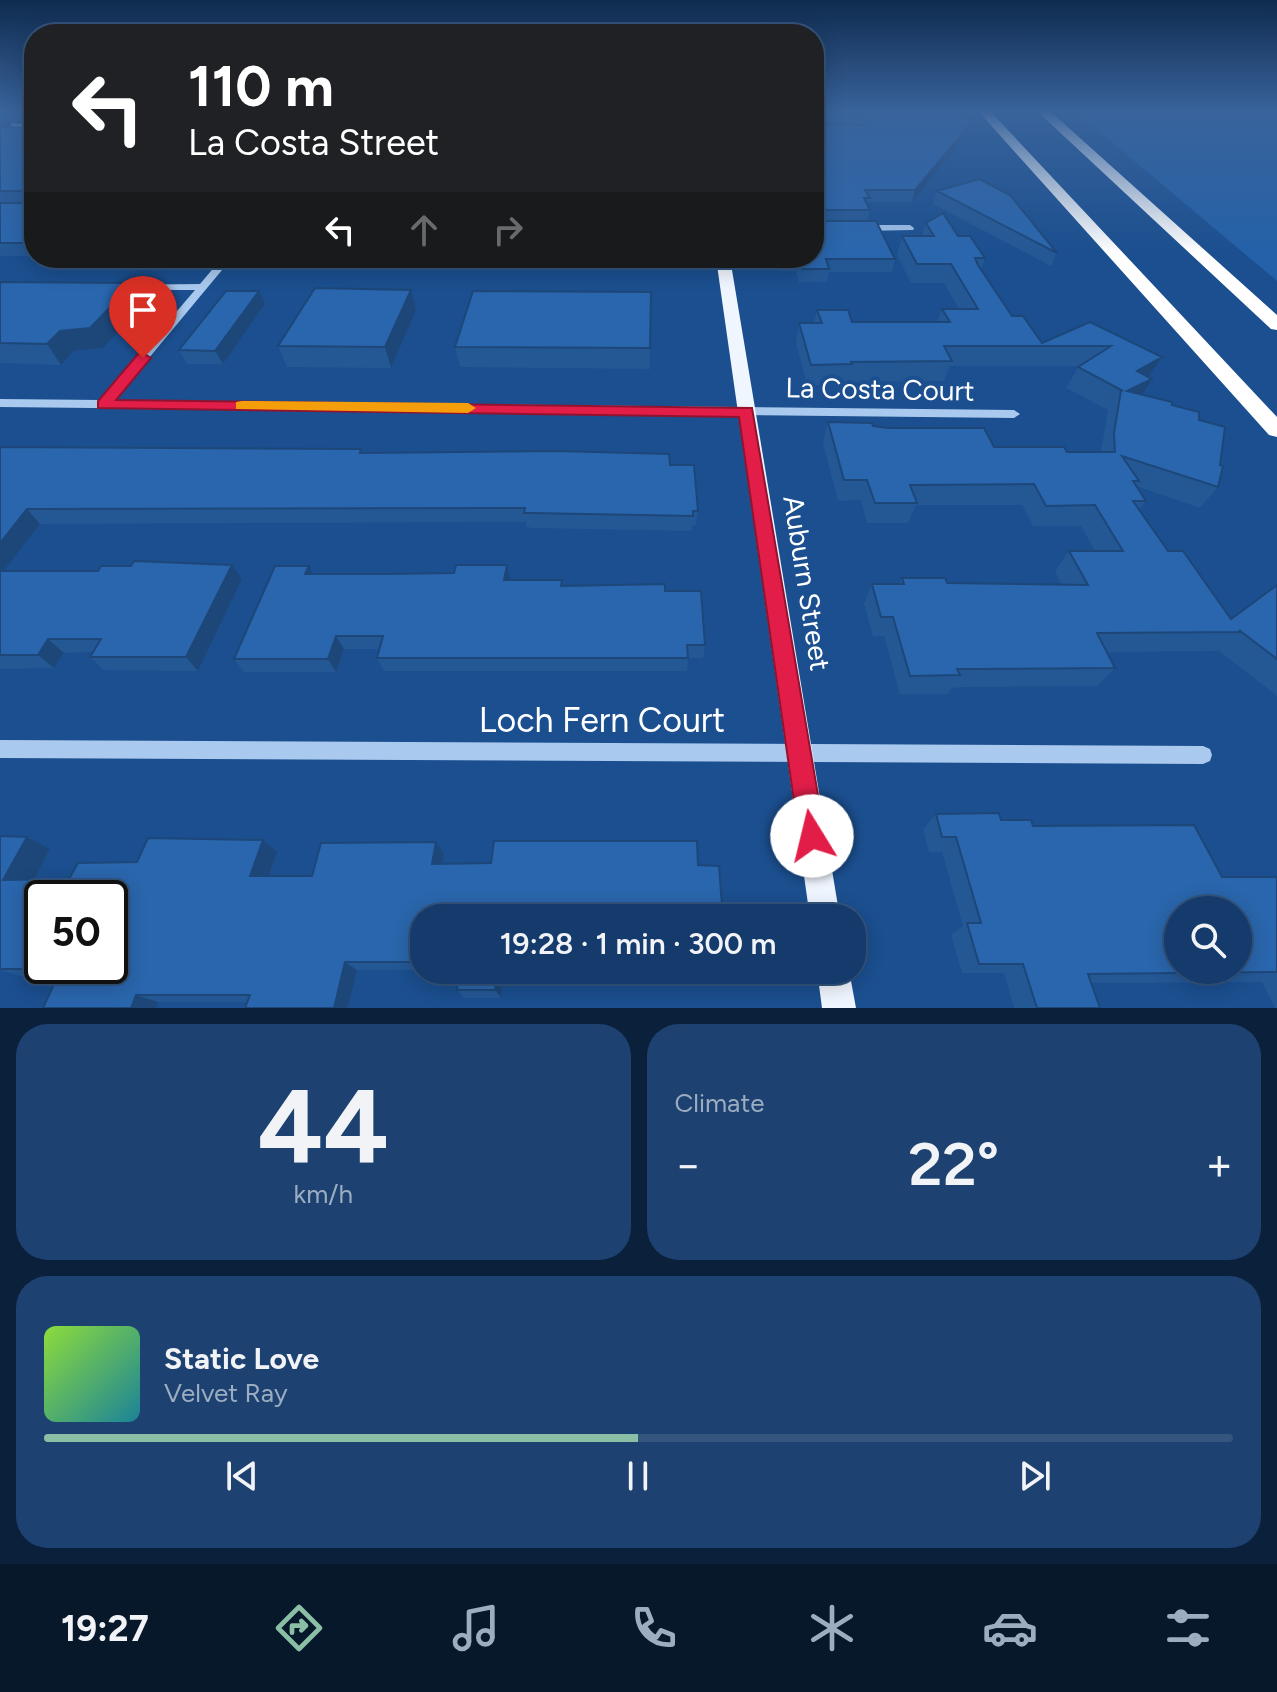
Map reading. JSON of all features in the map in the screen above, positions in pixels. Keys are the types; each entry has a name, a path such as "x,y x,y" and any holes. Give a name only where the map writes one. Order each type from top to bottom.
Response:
{"highway":[{"path":"1028,159 1277,430"},
{"path":"1095,159 1277,325"}],"main road":[{"name":"Auburn Street","path":"724,268 823,904"},
{"path":"835,984 839,1008"}],"street":[{"path":"846,228 910,228"},
{"path":"104,404 219,268"},
{"path":"109,287 203,287"},
{"name":"La Costa Court","path":"0,403 1014,414"},
{"name":"Loch Fern Court","path":"0,749 1203,755"}],"shaded area":[{"path":"1132,159 1277,159 1277,281"}],"building":[{"path":"0,159 24,159 24,191 0,191"},
{"path":"824,159 941,159 915,190 865,190 870,198 864,198 870,210 824,210"},
{"path":"979,179 1010,195 1057,253 937,191"},
{"path":"0,203 24,203 24,243 0,243"},
{"path":"943,213 958,236 970,236 985,258 975,258 978,265 1012,316 1023,316 1042,343 1090,322 1162,357 1137,371 1152,379 1127,391 1172,402 1172,405 1199,412 1199,420 1225,427 1220,465 1223,466 1218,487 1122,456 1139,481 1133,481 1146,501 1133,501 1168,551 1183,551 1231,619 1277,585 1277,659 1239,630 1241,632 1097,633 1115,668 957,669 960,675 910,676 893,617 881,617 872,584 904,584 902,578 945,578 947,583 1088,585 1069,551 1123,551 1095,505 1046,506 1034,484 910,485 917,503 875,503 867,480 844,480 828,422 872,423 873,426 889,428 984,428 994,447 1064,447 1067,452 1115,452 1114,433 1123,391 1078,367 1111,346 944,346 952,361 811,365 799,323 822,323 817,310 848,310 852,322 950,322 942,309 978,309 951,264 917,264 902,236 934,236 926,223"},
{"path":"824,221 876,221 895,259 826,259 829,269 802,269 824,268"},
{"path":"0,282 129,283 116,296 121,296 90,328 60,331 47,344 0,343"},
{"path":"315,288 411,290 385,347 278,346"},
{"path":"226,291 259,291 215,351 179,350"},
{"path":"473,291 651,292 650,348 455,347"},
{"path":"0,447 669,454 670,465 694,465 698,511 693,511 693,516 524,513 525,508 27,509 0,543"},
{"path":"134,561 232,565 186,657 90,657 101,639 48,639 38,655 0,655 0,571 98,571 101,566 131,566"},
{"path":"456,565 507,565 504,580 562,580 561,586 665,584 665,591 701,591 705,645 687,645 688,658 377,658 383,636 336,636 328,659 234,659 275,566 309,566 305,574 383,574 454,573"},
{"path":"999,813 1001,820 1031,820 1033,826 1194,825 1222,877 1277,877 1277,972 1252,972 1252,896 1164,896 1164,973 1088,974 1100,1008 1037,1008 1023,964 979,964 967,923 981,923 956,837 942,837 936,814"},
{"path":"0,836 27,837 3,880 69,879 78,863 137,862 148,838 263,840 250,876 312,876 321,843 436,842 432,864 491,863 494,841 697,841 698,865 719,866 722,904 410,904 410,962 345,962 334,1008 245,1008 250,995 136,995 131,1008 43,1008 54,984 128,984 128,880 24,880 24,969 0,969"},
{"path":"458,984 496,984 495,990 457,990"}],"slow traffic":[{"path":"242,406 468,408"}],"route":[{"path":"143,358 104,404 746,412 812,836"}]}
